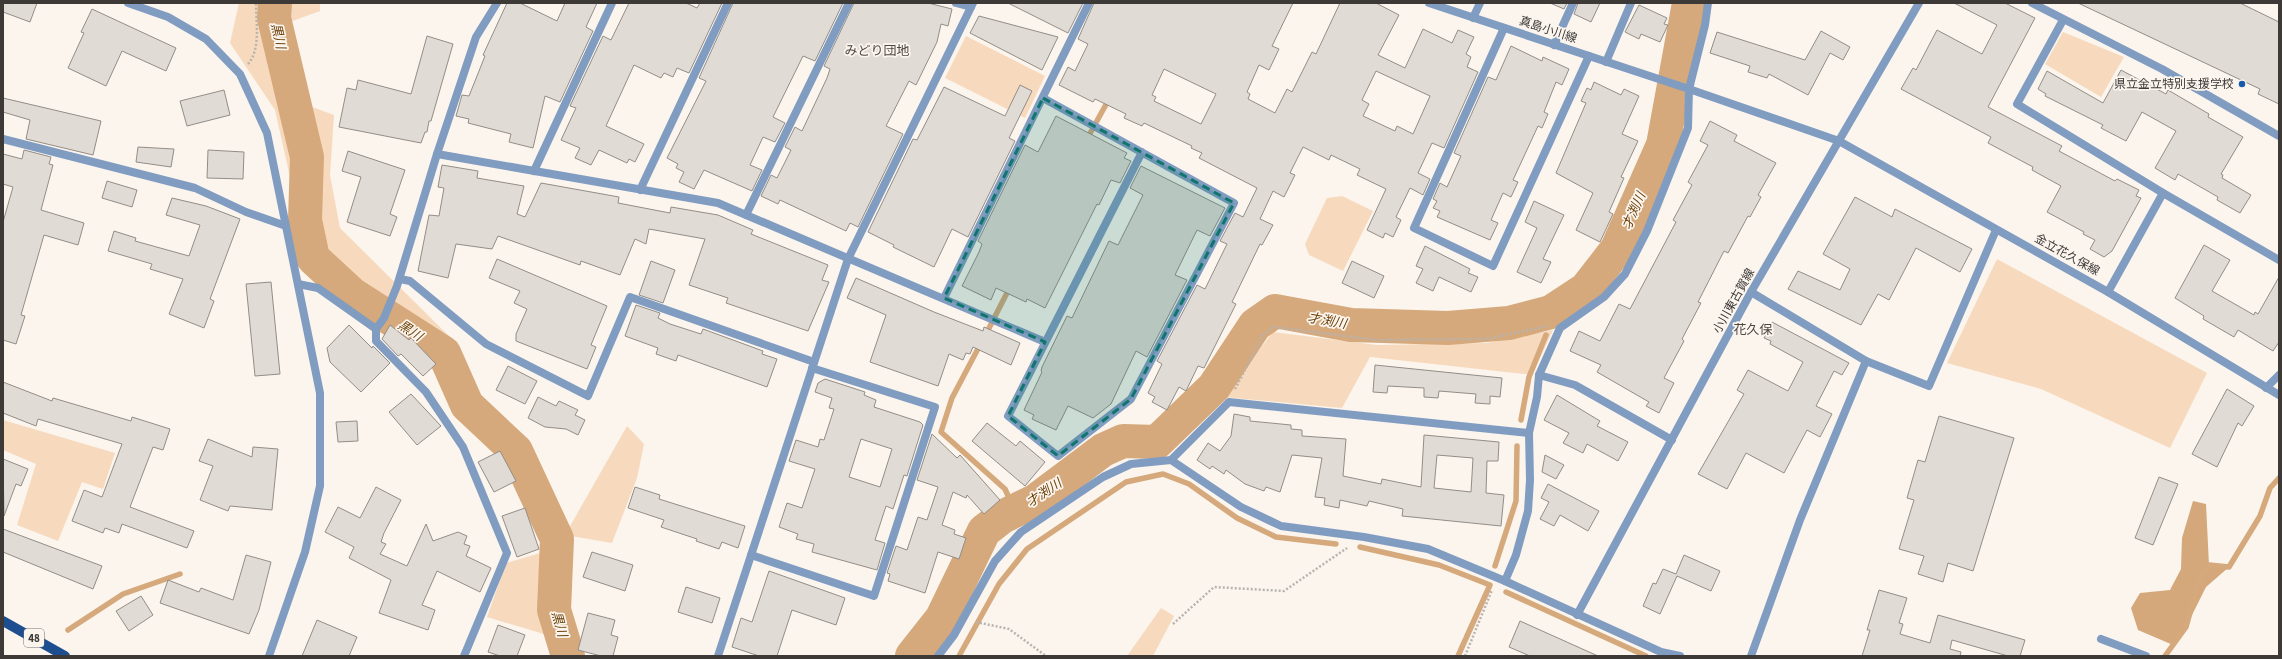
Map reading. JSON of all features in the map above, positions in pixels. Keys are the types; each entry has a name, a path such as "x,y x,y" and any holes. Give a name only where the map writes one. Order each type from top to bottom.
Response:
{"main road":[{"name":"48","path":"3,621 64,656"}],"street":[{"path":"128,3 168,17 206,39 240,74 267,133 320,393 320,486 305,552 269,656"},
{"path":"464,656 507,553 463,447 426,392 376,341 376,329 384,318 398,283 437,154 476,37 497,3"},
{"path":"534,171 612,3"},
{"path":"640,190 726,3"},
{"path":"746,215 849,3"},
{"path":"718,656 848,259 972,5 956,3"},
{"path":"944,298 1089,3"},
{"name":"真島小川線","path":"1429,3 1689,89"},
{"path":"1473,18 1480,3"},
{"path":"1554,45 1573,3"},
{"path":"1606,62 1631,3"},
{"path":"1501,579 1516,555 1528,511 1530,480 1529,433 1537,398 1539,375 1560,328 1604,297 1625,274 1646,231 1688,128 1689,89 1706,25 1708,3"},
{"name":"小川東古賀線","path":"1577,615 1751,292 1840,142 1919,3"},
{"path":"2032,3 2063,20 2162,68 2279,136"},
{"path":"2063,20 2017,104 2163,193 2279,260"},
{"path":"1504,28 1414,228 1493,266 1589,56"},
{"path":"1689,89 1840,142"},
{"path":"1042,98 1142,152 1234,203 1131,399 1058,456 1008,416 1142,152"},
{"path":"3,139 195,188 246,212 286,226"},
{"name":"金立花久保線","path":"1840,142 2108,292 2279,395"},
{"path":"437,154 718,203 1045,342"},
{"path":"2108,292 2163,193"},
{"path":"1751,292 1866,361 1929,386 1996,230"},
{"path":"398,283 410,281 486,344 588,396 630,296 813,365 935,407 874,596 751,555"},
{"path":"298,284 318,288 376,329"},
{"path":"1751,656 1800,520 1866,361"},
{"path":"1539,375 1575,385 1672,440"},
{"path":"2266,388 2279,376"},
{"path":"938,656 954,635 995,561 1021,532 1103,477 1131,464 1171,460 1229,402 1529,433"},
{"path":"1171,460 1241,507 1281,526 1364,537 1428,549 1501,579 1577,615 1661,652 1680,656"},
{"path":"2102,639 2146,656"}],"path":[{"path":"240,74 251,60 257,38 256,3"},
{"path":"1229,402 1263,334 1273,327 1377,340 1486,339 1546,325 1560,328"},
{"path":"1173,624 1214,587 1284,591 1364,537"},
{"path":"1465,656 1501,579"},
{"path":"971,621 1009,629 1046,656"}],"highlighted area":[{"path":"1043,98 1234,203 1131,399 1058,456 1008,416 1045,342 944,298"}],"shaded area":[{"path":"239,3 320,3 320,11 287,23 312,107 334,115 330,175 340,228 451,338 450,352 438,352 388,321 354,304 308,258 275,110 230,43"},
{"path":"2063,32 2124,57 2101,97 2045,64"},
{"path":"966,36 1045,76 1025,118 945,78"},
{"path":"1342,196 1373,211 1343,271 1309,255 1305,244 1327,198"},
{"path":"1997,259 2207,373 2170,448 2041,389 1947,363"},
{"path":"1553,330 1532,375 1370,357 1342,408 1223,397 1273,332 1377,345 1486,343"},
{"path":"3,420 115,453 103,489 82,482 58,541 17,525 36,464 3,450"},
{"path":"627,426 644,444 637,478 612,543 565,535"},
{"path":"2193,501 2206,504 2209,565 2229,567 2206,587 2186,627 2173,645 2138,630 2131,608 2140,593 2170,590 2181,569 2182,538"},
{"path":"547,551 544,607 561,656 552,656 547,635 487,617 506,563"},
{"path":"1161,608 1174,616 1153,656 1127,656"}],"building":[{"path":"3,3 37,3 30,22 3,12"},
{"path":"507,3 520,3 557,21 565,3 597,3 586,27 593,31 560,102 545,96 533,148 509,142 511,134 468,123 469,119 456,116 462,95 469,96 485,56 483,55"},
{"path":"629,3 686,3 697,8 700,3 722,3 689,73 677,68 673,77 664,73 661,78 634,65 606,126 644,144 635,162 629,159 627,163 599,150 591,165 575,158 580,148 561,140 576,108 570,106 603,36 611,40"},
{"path":"733,3 843,3 815,61 803,56 773,117 785,123 775,142 763,137 750,165 762,170 752,191 704,170 694,189 679,182 684,172 676,168 678,164 667,158 706,81 699,78"},
{"path":"854,3 928,3 952,9 948,26 941,24 937,42 916,85 909,81 886,126 903,134 858,227 850,223 846,231 780,200 778,204 761,196 771,175 777,178 791,150 785,147 795,127 802,131 827,78 830,69 824,66"},
{"path":"1008,3 1083,3 1068,33"},
{"path":"1094,3 1293,3 1272,46 1279,49 1269,70 1259,65 1247,92 1250,94 1248,99 1275,113 1287,89 1292,92 1312,52 1316,54 1340,3 1376,3 1399,15 1378,55 1405,68 1423,29 1452,43 1458,30 1474,37 1466,54 1471,57 1467,67 1478,72 1444,148 1432,143 1418,173 1430,179 1423,195 1410,188 1396,217 1401,220 1393,237 1385,233 1383,238 1367,230 1386,189 1357,175 1360,169 1331,155 1329,160 1303,147 1290,173 1295,175 1284,197 1273,191 1260,219 1273,225 1262,245 1260,244 1232,302 1236,304 1204,368 1198,366 1186,391 1179,387 1167,410 1152,402 1155,397 1148,393 1162,364 1157,361 1197,285 1205,289 1227,244 1220,241 1235,213 1243,217 1257,188 1199,158 1202,153 1191,148 1192,146 1144,123 1142,126 1124,118 1126,114 1095,99 1093,102 1059,85 1068,67 1075,71 1088,44 1078,39","holes":["1164,69 1216,94 1201,124 1154,101 1156,97 1152,95","1376,71 1430,96 1413,134 1397,126 1395,131 1363,116 1369,104 1362,100"]},
{"path":"1550,3 1567,3 1564,9"},
{"path":"1578,3 1600,3 1591,22 1574,14"},
{"path":"1954,3 2005,3 2035,18 1988,107 2062,146 2059,151 2115,181 2117,179 2139,190 2136,196 2141,198 2112,251 2104,257 2090,249 2095,240 2083,234 2084,232 2047,212 2061,186 2032,170 2033,167 1988,143 1991,137 1901,89 1913,68 1916,70 1937,30 1982,54 1997,25"},
{"name":"県立金立特別支援学校","path":"2078,3 2240,3 2279,22 2279,104 2258,94 2260,89"},
{"path":"1639,5 1667,18 1664,24 1668,25 1660,42 1641,34 1639,39 1625,32"},
{"path":"92,9 176,48 166,71 122,51 106,86 68,68 84,33 81,32"},
{"path":"979,16 1058,37 1042,70 970,33"},
{"path":"1821,31 1850,47 1843,60 1830,53 1808,95 1769,74 1767,78 1748,72 1750,66 1710,53 1717,32 1805,60"},
{"path":"427,36 453,44 431,121 429,121 427,132 425,132 421,143 339,127 347,88 356,90 358,80 411,94"},
{"path":"1511,46 1542,61 1543,57 1569,69 1562,85 1556,82 1544,112 1548,114 1542,128 1538,126 1513,180 1518,182 1511,197 1503,193 1491,220 1498,223 1490,240 1437,217 1440,211 1433,208 1437,201 1433,199 1440,183 1447,187 1461,156 1454,153 1488,77 1496,80"},
{"path":"2121,70 2166,94 2168,90 2209,114 2208,117 2243,137 2221,174 2223,175 2222,178 2251,195 2240,213 2217,200 2218,197 2178,174 2175,180 2155,168 2176,131 2142,112 2126,141 2101,128 2103,125 2045,96 2046,94 2038,89 2047,71 2103,103"},
{"path":"1594,82 1621,95 1624,89 1639,96 1622,134 1638,141 1621,177 1624,178 1609,212 1613,214 1600,242 1576,230 1593,193 1556,173 1586,103 1581,101 1587,88 1591,90"},
{"path":"1020,85 1032,91 1009,138 1015,141 968,237 952,229 934,267 893,247 894,245 868,232 913,139 917,140 944,87 1005,116"},
{"path":"224,90 230,115 187,126 180,101"},
{"path":"3,98 101,121 93,155 26,139 30,120 3,112"},
{"path":"1056,116 1127,153 1124,158 1131,161 1120,183 1111,180 1099,205 1097,204 1045,308 1027,299 1026,302 996,288 991,300 962,286 982,244 978,241 1025,145 1038,152"},
{"path":"1710,121 1737,135 1734,141 1776,163 1758,195 1761,197 1750,217 1748,216 1728,253 1724,251 1698,302 1701,303 1682,339 1684,341 1664,378 1674,383 1659,413 1646,406 1649,402 1597,372 1601,365 1570,351 1579,331 1600,341 1619,304 1630,309 1676,222 1673,220 1692,185 1688,182 1708,145 1700,141"},
{"path":"138,147 174,149 171,167 136,162"},
{"path":"24,150 51,157 49,164 53,165 41,210 84,223 78,245 44,235 21,315 25,316 16,344 3,340 3,222 13,187 3,184 3,154 22,159"},
{"path":"208,150 244,152 243,179 207,178"},
{"path":"348,151 405,170 390,214 397,217 390,236 347,222 361,177 342,171"},
{"path":"442,165 478,171 477,178 524,186 517,214 525,217 541,183 619,197 618,203 670,213 671,207 718,215 753,230 751,234 828,265 822,280 829,282 808,331 726,303 728,298 689,285 705,239 649,229 646,244 635,239 620,275 581,261 580,265 498,236 492,249 456,244 448,278 418,271 429,215 439,216 444,188 438,187"},
{"path":"1141,166 1225,208 1210,236 1197,230 1175,275 1187,280 1147,357 1136,351 1111,404 1093,418 1068,406 1056,430 1032,419 1034,415 1024,410 1042,372 1042,367 1067,316 1072,318 1109,241 1118,245 1143,195 1130,188"},
{"path":"107,181 137,190 132,207 102,198"},
{"path":"1855,197 1892,217 1895,209 1972,249 1960,272 1916,248 1889,300 1878,294 1861,325 1788,289 1798,271 1840,290 1850,269 1823,254"},
{"path":"172,198 206,206 240,219 210,299 214,301 204,328 169,314 183,279 150,269 152,264 108,251 114,231 136,238 135,241 189,256 200,225 166,215"},
{"path":"1534,201 1564,215 1543,259 1551,262 1541,283 1517,272 1537,228 1525,222"},
{"path":"2204,245 2230,260 2212,291 2254,315 2255,312 2258,314 2279,277 2279,342 2273,351 2238,330 2234,337 2203,319 2204,316 2175,298"},
{"path":"1425,246 1470,269 1468,273 1478,277 1471,292 1439,277 1433,291 1416,283 1423,269 1416,266"},
{"path":"497,259 607,306 591,345 596,347 587,369 516,341 516,334 527,309 514,303 520,291 489,278"},
{"path":"651,261 675,270 663,303 639,295"},
{"path":"1352,261 1384,276 1374,298 1342,283"},
{"path":"856,278 934,312 983,331 984,327 1020,343 1011,365 973,347 970,354 966,353 963,360 949,354 938,386 870,362 886,315 847,298"},
{"path":"271,282 280,374 255,376 246,284"},
{"path":"636,305 660,313 658,318 670,324 701,334 703,329 763,351 762,354 777,359 767,387 678,355 676,361 656,354 658,348 625,336"},
{"path":"1772,322 1849,363 1842,375 1834,371 1816,406 1832,414 1820,437 1807,430 1784,473 1746,453 1727,489 1698,474 1744,394 1737,390 1748,370 1788,391 1803,362 1770,344 1771,341 1764,338"},
{"path":"349,325 372,348 373,346 390,363 361,392 330,362 327,348"},
{"path":"390,325 409,340 411,338 436,364 423,376 401,354 398,356 382,339"},
{"path":"1375,365 1502,378 1500,397 1490,396 1490,404 1475,403 1476,394 1439,391 1438,398 1424,397 1424,388 1388,386 1387,393 1373,392"},
{"path":"508,366 537,381 525,404 496,390"},
{"path":"825,379 865,392 864,395 876,400 874,407 920,422 923,425 907,476 904,475 893,509 886,506 875,540 885,543 877,570 812,552 814,544 796,539 798,534 779,527 787,503 802,508 815,469 789,461 796,440 818,447 820,439 824,440 834,409 829,408 832,398 815,392 818,383","holes":["861,439 892,449 880,487 849,477"]},
{"path":"3,382 52,401 53,398 131,421 132,417 170,429 163,450 153,447 130,507 194,531 187,548 122,524 119,533 105,528 103,533 72,521 84,490 102,497 122,444 38,419 36,426 3,413"},
{"path":"2227,389 2254,406 2242,426 2238,423 2217,467 2192,454"},
{"path":"411,394 441,426 417,445 389,412"},
{"path":"1557,395 1600,421 1597,426 1628,442 1618,461 1587,444 1583,453 1563,443 1569,433 1544,420"},
{"path":"538,397 556,406 559,401 578,410 575,415 585,420 578,435 566,429 545,427 528,418"},
{"path":"1234,414 1250,417 1250,421 1291,425 1291,429 1302,430 1302,436 1346,439 1343,476 1381,484 1382,479 1421,487 1424,435 1499,442 1498,461 1487,461 1486,493 1504,495 1501,526 1402,516 1403,509 1369,501 1367,506 1340,500 1339,508 1324,505 1325,498 1315,497 1322,458 1292,455 1280,492 1266,487 1264,491 1245,484 1226,470 1224,474 1212,466 1210,469 1197,460 1208,443 1220,451 1231,436","holes":["1437,455 1473,458 1471,492 1434,488"]},
{"path":"1939,416 2014,438 1973,571 1948,563 1943,582 1918,574 1924,556 1899,549 1914,500 1907,498 1918,460 1925,462"},
{"path":"357,421 358,441 338,442 336,422"},
{"path":"987,423 1016,446 1020,441 1045,462 1025,486 972,441"},
{"path":"932,434 957,458 960,455 1000,500 984,514 967,495 966,498 953,492 942,525 955,530 954,534 966,538 959,559 938,552 925,593 888,581 890,574 887,573 896,546 907,550 918,517 927,520 938,487 917,480"},
{"path":"208,439 252,457 253,447 278,449 272,510 230,506 228,511 200,500 213,466 199,461"},
{"path":"500,451 516,481 494,492 478,462"},
{"path":"1545,455 1564,465 1556,479 1542,472"},
{"path":"3,459 28,469 21,486 16,484 4,516"},
{"path":"2159,477 2178,484 2153,545 2135,538"},
{"path":"1548,484 1599,511 1588,531 1560,515 1554,526 1540,519 1549,502 1541,498"},
{"path":"376,487 401,500 384,533 381,542 386,544 380,554 407,566 426,524 433,541 458,532 467,536 464,544 470,546 466,556 491,568 480,592 437,571 422,605 435,610 428,630 379,613 391,580 349,558 354,547 325,532 338,507 360,518"},
{"path":"635,487 660,495 659,499 745,526 738,548 722,542 719,549 696,541 697,539 661,527 664,520 628,508"},
{"path":"525,508 539,549 517,557 502,516"},
{"path":"3,529 102,566 93,589 3,552"},
{"path":"592,552 633,565 625,591 583,577"},
{"path":"246,555 271,562 259,610 249,634 160,603 168,580 199,592 201,588 233,600"},
{"path":"1684,555 1720,571 1711,591 1677,576 1660,614 1643,606 1653,583 1656,584 1663,569 1676,574"},
{"path":"769,571 845,598 836,625 792,610 777,656 759,656 732,647 741,618 752,622"},
{"path":"686,587 720,598 712,623 678,612"},
{"path":"1879,590 1907,598 1899,623 1903,624 1900,634 1930,643 1938,615 2025,640 2020,656 2008,656 1952,640 1950,649 1961,652 1960,656 1862,656 1870,630 1867,630"},
{"path":"141,596 153,615 129,631 116,611"},
{"path":"588,613 615,620 611,635 618,637 613,656 601,656 578,650"},
{"path":"317,620 357,637 349,656 302,656"},
{"path":"1520,621 1598,656 1530,656 1509,647"},
{"path":"498,625 525,635 517,656 500,656 488,652"}],"waterway":[{"name":"黒川","path":"275,3 274,18 307,157 305,220 313,258 352,294 444,353 467,405 516,451 557,539 554,610 568,656"},
{"name":"才渕川","path":"912,656 942,618 984,531 1002,517 1035,501 1103,450 1123,441 1157,442 1214,387 1255,325 1275,311 1351,325 1448,328 1509,323 1551,312 1586,289 1617,249 1663,145 1689,3"},
{"path":"1087,139 1109,99"},
{"path":"986,334 1010,287"},
{"path":"1521,420 1529,377 1546,335"},
{"path":"981,343 952,398 941,432 1005,489 1015,511"},
{"path":"1495,566 1516,501 1517,446"},
{"path":"959,656 999,584 1027,549 1126,482 1163,474 1189,484 1237,518 1276,537 1336,544"},
{"path":"2165,656 2186,627 2198,583 2209,565 2229,567 2260,516 2270,488 2279,478"},
{"path":"1360,547 1439,565 1490,585 1458,656"},
{"path":"68,630 123,594 180,574"},
{"path":"1506,592 1646,656"}],"place":[{"name":"県立金立特別支援学校","path":"2242,84"}],"district":[{"name":"みどり団地","path":"877,51"},
{"name":"花久保","path":"1753,330"}]}
